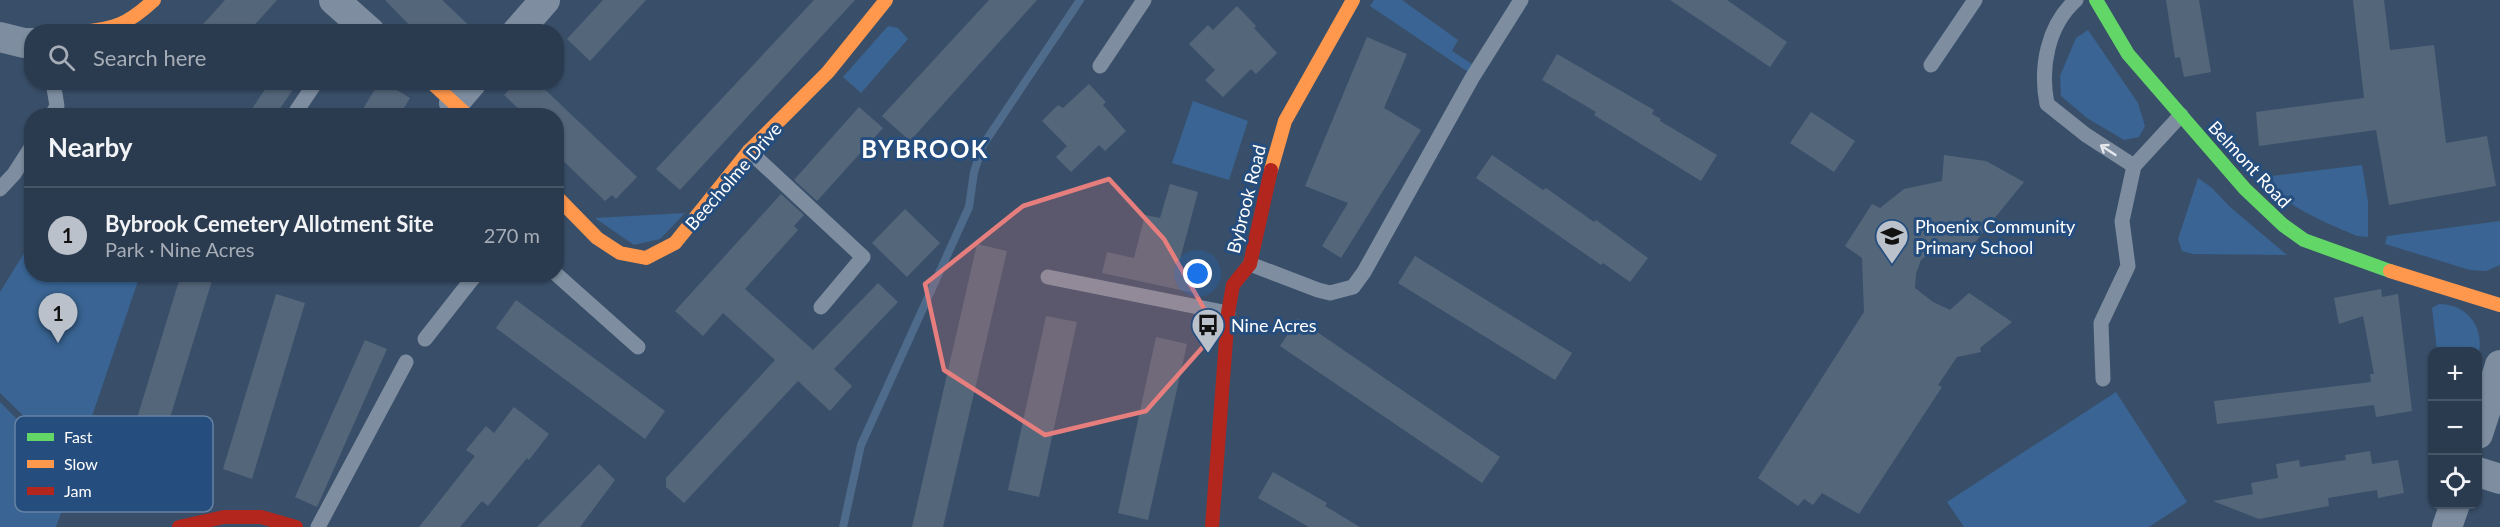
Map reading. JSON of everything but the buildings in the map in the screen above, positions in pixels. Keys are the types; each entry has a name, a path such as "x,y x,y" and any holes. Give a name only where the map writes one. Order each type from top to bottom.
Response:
{"street":[{"path":"120,24 142,11 154,0"},
{"path":"334,0 355,24"},
{"path":"524,24 545,0"},
{"name":"Beecholme Drive","path":"564,204 597,238 620,253 646,258 675,243 749,151 828,72 886,0"},
{"name":"Bybrook Road","path":"1212,527 1228,313 1233,285 1250,264 1263,200 1285,121 1352,0"},
{"name":"Belmont Road","path":"2096,0 2128,54 2250,194 2283,225 2304,240 2359,261 2500,305"},
{"path":"0,37 24,43"},
{"path":"446,90 465,100"},
{"path":"2482,421 2500,365"},
{"path":"2482,472 2500,479"},
{"path":"2447,527 2453,509"},
{"path":"179,527 224,517 261,518 296,527"}],"lane":[{"path":"1100,66 1144,0"},
{"path":"1250,264 1330,293 1353,287 1364,272 1472,78 1521,0"},
{"path":"1931,65 1975,0"},
{"path":"2076,0 2069,6 2051,33 2042,82 2047,104 2086,135 2134,166"},
{"path":"54,90 56,108"},
{"path":"298,108 311,90"},
{"path":"2103,379 2102,323 2128,266 2122,221 2134,166 2181,116"},
{"path":"749,151 863,257 821,307"},
{"path":"0,189 24,158"},
{"path":"1048,277 1228,313"},
{"path":"564,281 638,347"},
{"path":"425,339 470,282"},
{"path":"318,527 406,362"}],"highlighted area":[{"path":"1109,179 1164,239 1217,331 1146,411 1045,435 944,370 925,284 1023,206"}],"shaded area":[{"path":"1374,0 1402,0 1458,40 1452,51 1472,64 1468,72 1370,6"},
{"path":"888,26 898,28 908,39 861,93 843,77"},
{"path":"2088,30 2138,103 2145,126 2139,137 2124,140 2087,118 2061,96 2060,76 2076,38"},
{"path":"1193,101 1248,121 1229,180 1172,163"},
{"path":"2362,165 2368,202 2368,237 2357,236 2294,206 2282,197 2266,179 2272,176"},
{"path":"2198,178 2287,255 2193,254 2182,251 2178,239"},
{"path":"685,213 660,239 634,245 595,218"},
{"path":"2500,221 2500,265 2486,271 2470,270 2385,244 2387,236"},
{"path":"24,253 24,282 138,282 92,416 24,416 0,393 0,292"},
{"path":"2439,304 2449,305 2466,313 2477,328 2480,347 2437,347 2432,308"},
{"path":"2116,392 2187,502 2149,527 1964,527 1947,502"},
{"path":"0,402 15,417 15,512 61,512 56,527 0,527"}],"waterway":[{"path":"843,527 861,445 969,207 974,172 983,145 1080,0"}],"traffic: fast":[{"path":"2096,0 2128,54 2245,189 2283,225 2304,240 2390,271"}],"traffic: slow":[{"path":"120,24 136,15 154,0"},
{"path":"564,204 597,238 620,253 646,258 675,243 749,151 828,72 886,0"},
{"path":"1271,170 1285,121 1353,0"},
{"path":"440,90 459,108"},
{"path":"2390,271 2500,305"}],"traffic: jam":[{"path":"1212,527 1228,313 1233,285 1250,264 1271,170"},
{"path":"179,527 224,517 261,517 296,527"}],"place":[{"name":"Phoenix Community Primary School","path":"1892,265"},
{"name":"Bybrook Cemetery Allotment Site","path":"58,343"},
{"name":"Nine Acres","path":"1208,354"}],"district":[{"name":"BYBROOK","path":"925,148"}]}
